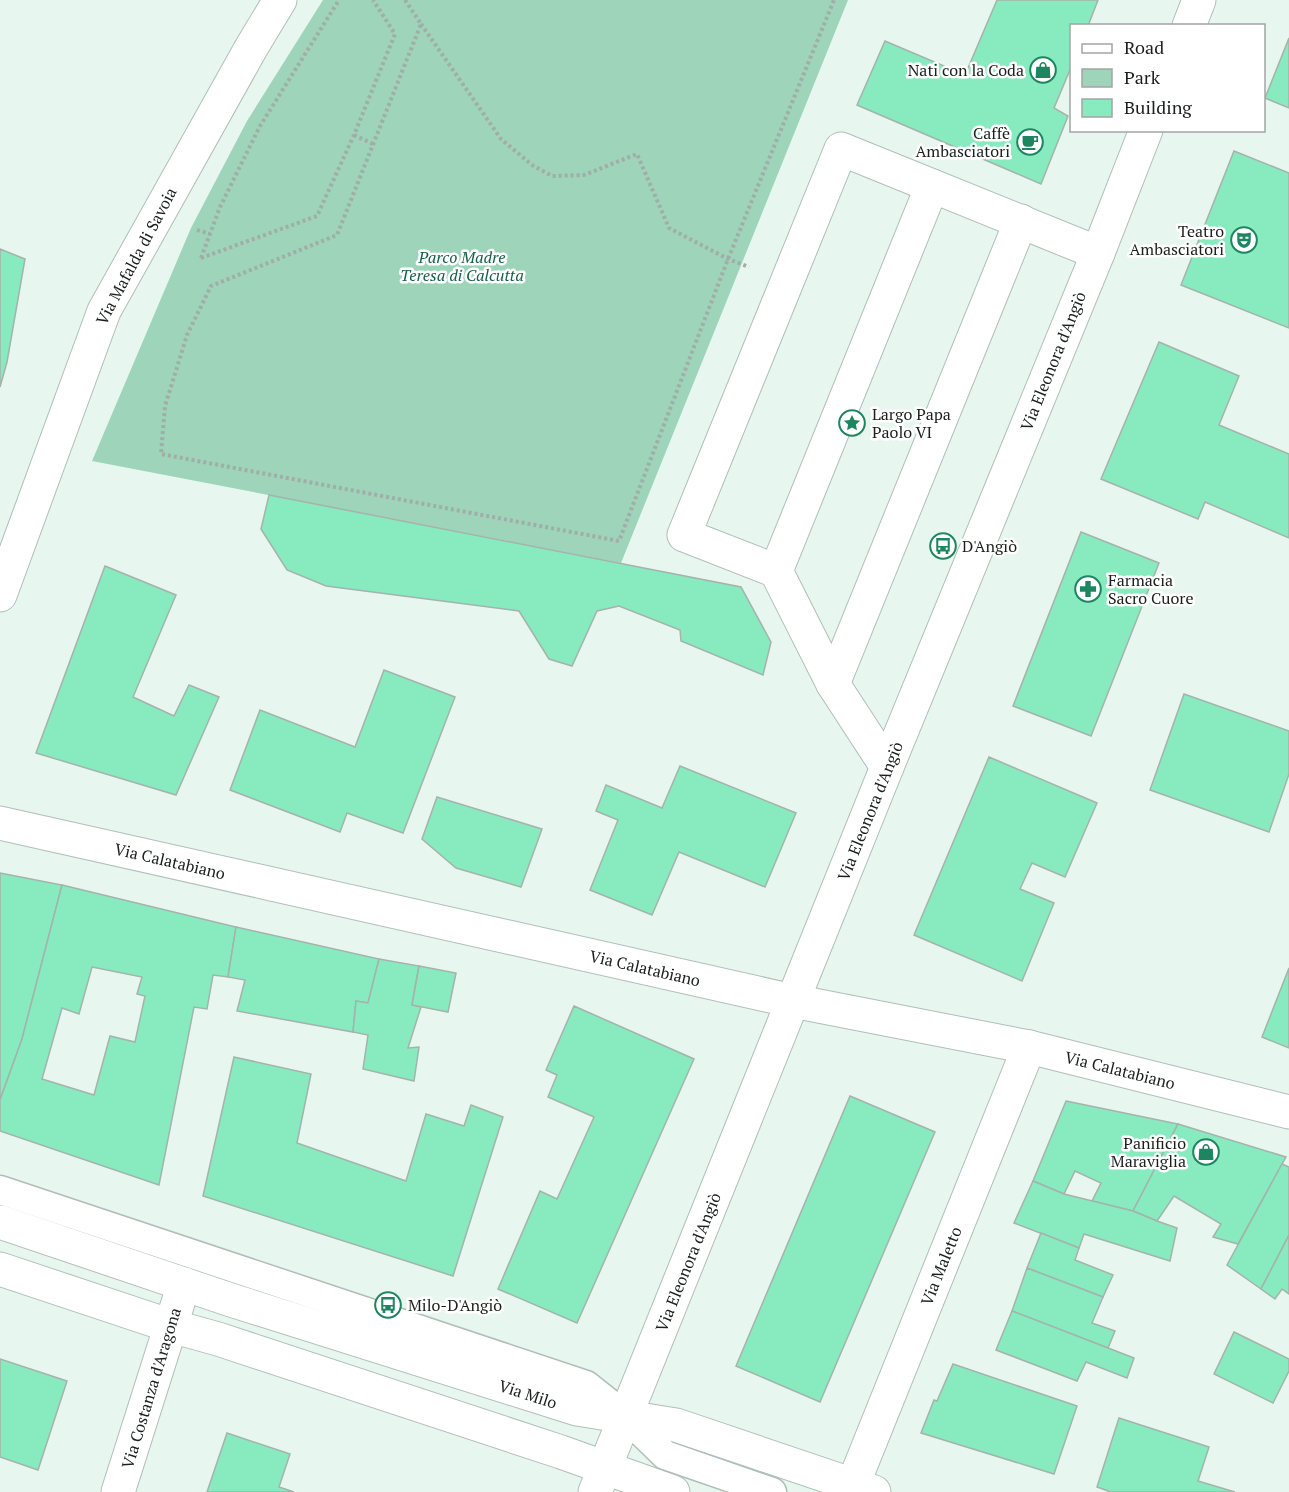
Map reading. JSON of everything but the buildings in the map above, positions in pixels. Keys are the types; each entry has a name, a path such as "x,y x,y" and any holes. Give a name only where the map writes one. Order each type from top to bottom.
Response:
{"street":[{"name":"Via Mafalda di Savoia","path":"0,595 104,311 280,0"},
{"path":"1190,24 1199,0"},
{"name":"Via Eleonora d'Angiò","path":"600,1480 1145,132"},
{"path":"887,767 833,684 776,571 684,535 841,149 1098,253"},
{"path":"776,571 933,186"},
{"path":"833,684 1021,222"},
{"name":"Via Calatabiano","path":"0,823 793,1001 1029,1047 1289,1112"},
{"name":"Via Maletto","path":"859,1490 1029,1047"},
{"name":"Via Milo","path":"0,1222 231,1300 577,1409 676,1425 859,1490"},
{"path":"0,1269 251,1350 600,1480 673,1492"},
{"name":"Via Costanza d'Aragona","path":"118,1492 184,1284"}],"lane":[{"path":"0,1190 586,1385 625,1416 665,1455 772,1492"}],"path":[{"path":"339,0 260,126 220,207 201,258 317,216 354,135 395,34 373,0"},
{"path":"405,0 501,139 532,165 552,176 584,175 637,154 669,228 750,268"},
{"path":"421,24 337,235 211,286 187,335 165,406 161,454 619,541 728,259 834,0"},
{"path":"354,135 374,144"}],"green space":[{"name":"Parco Madre Teresa di Calcutta","path":"323,0 848,0 621,563 92,461 191,228 247,121"}],"place":[{"name":"Nati con la Coda","path":"1043,70"},
{"name":"Caffè Ambasciatori","path":"1030,142"},
{"name":"Teatro Ambasciatori","path":"1244,240"},
{"name":"Largo Papa Paolo VI","path":"852,423"},
{"name":"D'Angiò","path":"943,546"},
{"name":"Farmacia Sacro Cuore","path":"1088,589"},
{"name":"Panificio Maraviglia","path":"1206,1152"},
{"name":"Milo-D'Angiò","path":"388,1305"}]}
